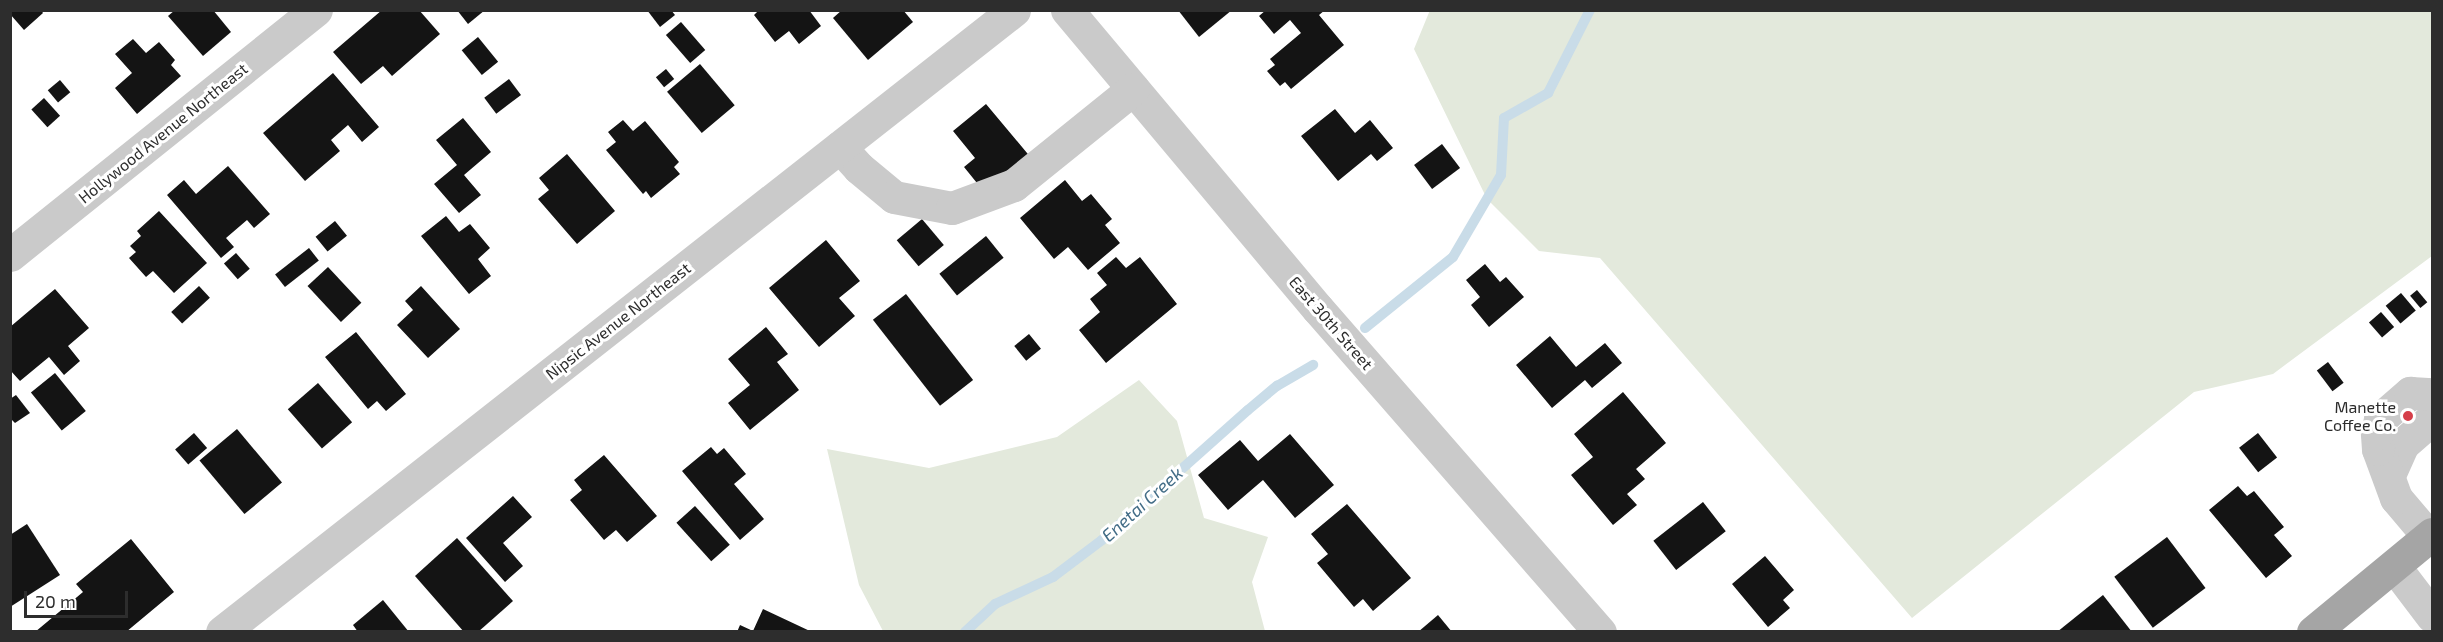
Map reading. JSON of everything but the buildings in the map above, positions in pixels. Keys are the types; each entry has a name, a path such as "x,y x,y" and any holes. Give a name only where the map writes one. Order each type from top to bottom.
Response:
{"main road":[{"path":"2313,632 2431,536"}],"street":[{"name":"Hollywood Avenue Northeast","path":"10,255 316,10"},
{"name":"Nipsic Avenue Northeast","path":"222,632 1014,10"},
{"name":"East 30th Street","path":"1067,10 1318,309 1600,632"},
{"path":"840,147 859,168 894,197 952,208 1014,184 1133,89"},
{"path":"2431,536 2396,498 2379,450 2377,433 2380,419 2410,393 2433,394"},
{"path":"2389,475 2403,444 2433,419"},
{"path":"2394,566 2433,616"}],"shaded area":[{"path":"1430,10 2432,11 2432,256 2273,374 2194,392 1912,618 1600,258 1539,251 1487,199 1414,49"},
{"path":"1139,380 1177,421 1204,518 1268,537 1252,582 1265,631 883,631 859,585 827,449 929,468 1057,437"}],"waterway":[{"name":"Enetai Creek","path":"1365,328 1453,257 1501,175 1504,118 1548,93 1590,10"},
{"name":"Enetai Creek","path":"965,632 995,604 1053,577 1102,540 1248,410 1277,386 1313,365"}],"place":[{"name":"Manette Coffee Co.","path":"2408,416"}]}
